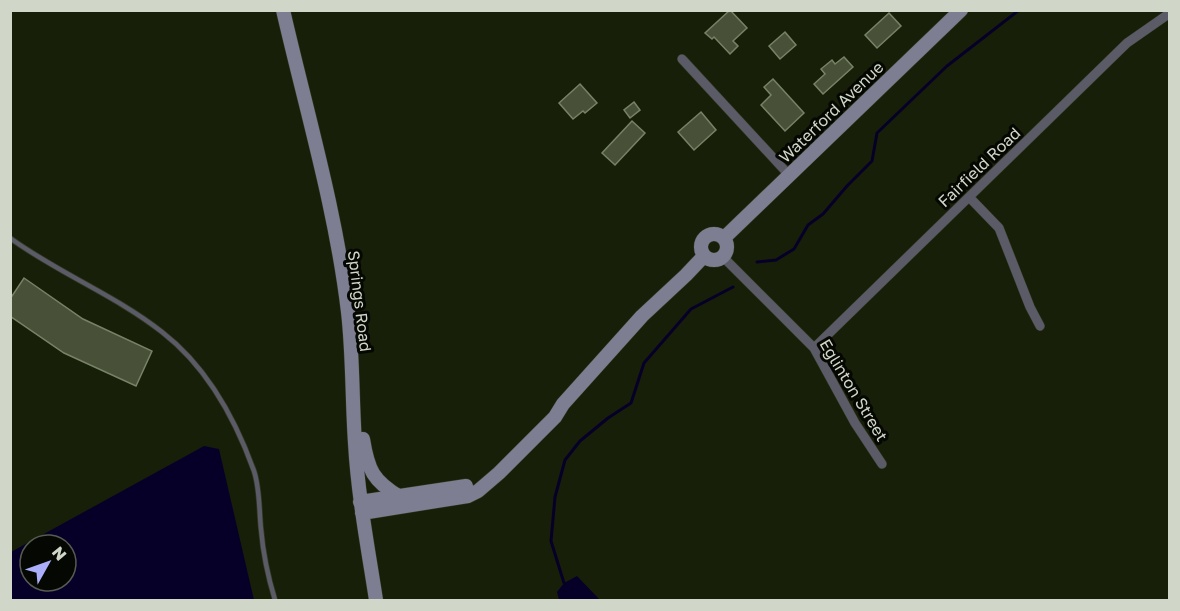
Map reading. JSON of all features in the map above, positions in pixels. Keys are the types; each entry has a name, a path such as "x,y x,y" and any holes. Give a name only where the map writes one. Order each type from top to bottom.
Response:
{"street":[{"name":"Springs Road","path":"283,10 328,202 344,286 348,314 361,508 376,600"},
{"name":"Waterford Avenue","path":"724,238 961,10"},
{"name":"Fairfield Road","path":"814,348 1127,44 1170,13"},
{"path":"682,59 789,175"},
{"path":"970,198 999,228 1030,307 1040,326"},
{"path":"716,234 724,238 728,248 723,257 713,260 704,256 701,246 706,237 716,234"},
{"path":"361,508 468,496 478,490 499,473 555,417 563,404 642,316 704,256"},
{"name":"Eglinton Street","path":"723,257 814,348 867,444 882,464"},
{"path":"344,286 353,303 360,418 369,467 380,483 400,497"},
{"path":"361,508 400,497 462,488 476,483 549,412 563,404"}],"lane":[{"path":"10,238 162,332 186,355 216,392 229,414 255,473 260,499 265,562 275,600"}],"shaded area":[{"path":"204,446 219,449 254,600 11,600 11,552 18,548 18,593 78,593 78,533 46,533"},
{"path":"577,576 600,600 559,600 557,592 564,583"}],"building":[{"path":"730,10 747,28 733,41 738,46 730,54 714,37 712,39 705,33"},
{"path":"889,13 901,26 877,48 865,35"},
{"path":"785,32 796,45 780,59 769,46"},
{"path":"844,57 853,67 823,94 814,84 825,74 821,69 832,60 835,64"},
{"path":"773,79 804,113 785,131 761,105 771,95 764,87"},
{"path":"580,84 597,103 573,119 559,103"},
{"path":"634,102 640,110 630,118 624,110"},
{"path":"701,112 716,130 694,150 678,132"},
{"path":"632,121 645,133 615,165 602,153"},
{"path":"24,278 83,319 152,351 136,386 64,353 10,316 10,299"}],"waterway":[{"path":"757,262 776,260 794,249 808,225 823,214 872,161 877,133 947,66 1019,10"},
{"path":"564,583 551,541 555,497 565,460 580,441 631,403 644,363 691,309 733,287"}]}
